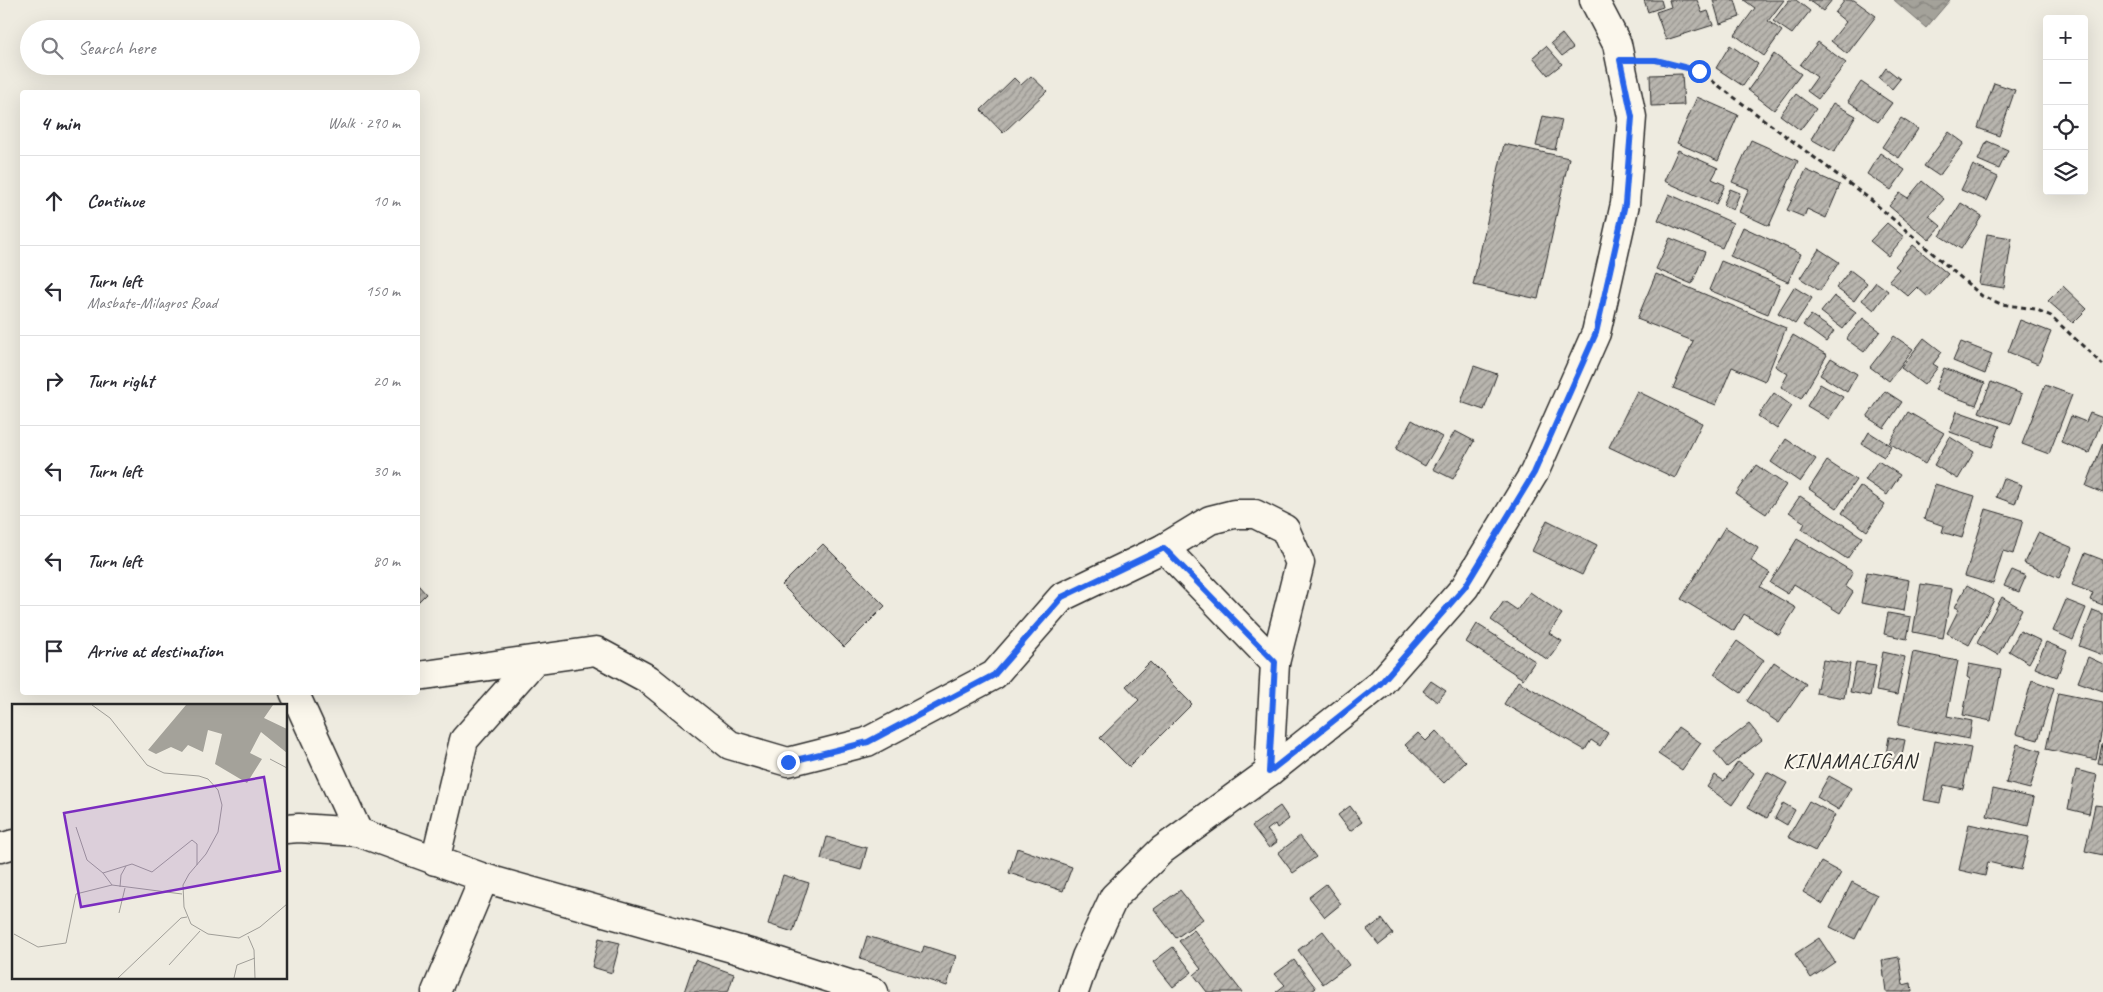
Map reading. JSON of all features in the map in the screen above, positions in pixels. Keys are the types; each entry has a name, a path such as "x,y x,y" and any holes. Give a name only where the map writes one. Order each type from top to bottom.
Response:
{"street":[{"path":"1074,992 1086,957 1114,897 1162,850 1269,772 1380,684 1465,587 1534,473 1596,333 1625,204 1632,117 1618,44 1594,0"},
{"path":"420,676 596,651 648,679 730,745 788,762 868,742 994,675 1062,597 1164,548 1210,520 1234,514 1255,514 1284,529 1300,563 1275,662 1269,772"},
{"path":"1164,548 1275,662"},
{"path":"435,861 464,740 535,660"},
{"path":"295,695 358,832"},
{"path":"288,829 358,832 484,878 764,957 874,992"},
{"path":"436,992 484,878"}],"path":[{"path":"1620,60 1656,60 1699,71 1871,200 1982,296 2001,304 2035,309 2051,316 2103,365"}],"water":[{"path":"1894,0 1950,0 1926,28"}],"building":[{"path":"1644,0 1661,0 1663,7 1648,12"},
{"path":"1669,0 1697,0 1702,13 1708,11 1713,25 1666,40 1656,12 1671,7"},
{"path":"1713,0 1735,0 1740,17 1720,24"},
{"path":"1744,0 1784,0 1768,21 1782,31 1764,56 1735,35 1755,8"},
{"path":"1789,0 1796,0 1810,11 1792,34 1773,21"},
{"path":"1808,0 1832,0 1823,11"},
{"path":"1845,0 1854,0 1876,16 1847,54 1831,41 1846,22 1835,13"},
{"path":"1562,34 1573,48 1562,56 1551,43"},
{"path":"1818,42 1846,63 1818,99 1807,91 1817,77 1800,65"},
{"path":"1730,45 1758,64 1743,86 1716,68"},
{"path":"1546,46 1562,64 1548,75 1533,57"},
{"path":"1774,54 1801,74 1774,110 1748,90"},
{"path":"1886,68 1900,79 1892,89 1879,78"},
{"path":"1682,74 1684,105 1651,106 1650,75"},
{"path":"1031,76 1047,91 1003,133 981,110 1014,78 1021,85"},
{"path":"1861,82 1892,103 1878,122 1848,101"},
{"path":"1994,83 2015,90 1999,136 1978,128"},
{"path":"1796,94 1816,109 1800,130 1780,115"},
{"path":"1697,97 1738,115 1718,161 1677,143"},
{"path":"1833,103 1856,116 1834,152 1811,139"},
{"path":"1543,116 1562,120 1555,150 1536,146"},
{"path":"1901,118 1918,129 1899,158 1882,147"},
{"path":"1949,132 1964,143 1939,176 1924,166"},
{"path":"1751,140 1798,161 1769,226 1739,212 1749,189 1732,182"},
{"path":"1987,141 2008,150 1999,169 1978,160"},
{"path":"1504,144 1569,158 1538,299 1473,285"},
{"path":"1678,150 1718,168 1712,179 1725,185 1716,204 1664,181"},
{"path":"1880,153 1905,170 1891,190 1867,174"},
{"path":"1973,165 1998,177 1987,201 1961,190"},
{"path":"1806,170 1840,185 1826,218 1807,209 1804,217 1787,210"},
{"path":"1922,181 1944,199 1929,216 1941,226 1929,240 1889,206 1900,193 1908,198"},
{"path":"1730,189 1740,193 1733,210 1723,205"},
{"path":"1669,194 1733,223 1722,248 1658,220"},
{"path":"1961,203 1982,216 1961,249 1940,236"},
{"path":"1887,223 1904,237 1888,256 1870,241"},
{"path":"1743,227 1801,254 1788,282 1730,256"},
{"path":"1987,234 2012,238 2004,288 1979,284"},
{"path":"1670,238 1705,252 1692,284 1656,269"},
{"path":"1913,245 1948,274 1928,297 1917,287 1908,296 1889,280 1899,269 1895,266"},
{"path":"1819,249 1839,262 1820,291 1800,278"},
{"path":"1721,261 1780,285 1768,314 1709,290"},
{"path":"1850,270 1867,283 1854,301 1836,288"},
{"path":"1656,274 1786,328 1765,381 1732,367 1716,405 1673,388 1693,341 1637,319"},
{"path":"1876,282 1888,291 1874,310 1862,300"},
{"path":"2063,286 2087,309 2073,323 2048,301"},
{"path":"1794,287 1812,298 1795,324 1778,313"},
{"path":"1834,296 1856,312 1843,329 1821,312"},
{"path":"1811,315 1834,331 1826,342 1803,325"},
{"path":"1863,318 1880,331 1864,352 1846,339"},
{"path":"2020,320 2051,332 2038,364 2008,352"},
{"path":"1793,335 1827,355 1801,399 1781,387 1788,374 1775,366"},
{"path":"1894,336 1913,349 1889,381 1870,367"},
{"path":"1924,338 1942,352 1933,364 1938,367 1924,385 1901,368"},
{"path":"1961,342 1992,354 1985,374 1953,361"},
{"path":"1831,358 1857,374 1847,392 1820,375"},
{"path":"1474,366 1497,374 1484,410 1461,402"},
{"path":"1944,368 1985,383 1976,405 1935,390"},
{"path":"1991,382 2022,394 2011,424 1979,412"},
{"path":"1820,384 1843,397 1829,419 1807,406"},
{"path":"2045,385 2072,395 2049,454 2022,444"},
{"path":"1637,391 1702,423 1675,478 1609,447"},
{"path":"1885,391 1902,402 1884,428 1867,417"},
{"path":"1774,393 1792,406 1777,429 1758,416"},
{"path":"1957,411 2000,426 1992,447 1950,432"},
{"path":"1908,412 1944,433 1925,464 1889,443"},
{"path":"2090,413 2103,418 2089,453 2061,442 2071,416 2086,422"},
{"path":"1412,420 1442,437 1425,466 1396,449"},
{"path":"1455,431 1474,441 1453,479 1433,469"},
{"path":"1869,432 1891,446 1884,457 1862,444"},
{"path":"1950,437 1974,452 1958,479 1934,465"},
{"path":"1786,439 1816,459 1800,482 1771,462"},
{"path":"2103,443 2103,493 2086,486"},
{"path":"1827,461 1856,480 1837,508 1809,489"},
{"path":"1878,461 1900,475 1887,495 1865,480"},
{"path":"1756,465 1786,485 1766,514 1736,494"},
{"path":"2003,478 2022,485 2015,504 1996,497"},
{"path":"1935,484 1975,496 1962,538 1942,532 1944,526 1924,519"},
{"path":"1860,486 1885,504 1867,531 1842,513"},
{"path":"1800,496 1862,537 1847,559 1802,529 1805,523 1789,512"},
{"path":"1986,509 2023,520 2013,554 2003,551 1993,584 1965,576"},
{"path":"1547,520 1597,545 1582,575 1532,551"},
{"path":"1725,527 1758,548 1751,561 1770,573 1760,587 1796,608 1779,635 1744,614 1734,631 1681,599"},
{"path":"2038,533 2073,548 2059,578 2024,563"},
{"path":"1797,539 1853,572 1845,586 1853,592 1840,613 1794,584 1788,594 1770,583"},
{"path":"823,544 885,606 844,647 782,585"},
{"path":"2085,553 2103,560 2103,605 2090,600 2093,593 2072,585"},
{"path":"2012,570 2026,576 2019,592 2004,586"},
{"path":"1867,572 1909,580 1904,611 1861,603"},
{"path":"1921,584 1952,589 1943,638 1913,632"},
{"path":"1967,585 1994,600 1969,645 1947,633 1959,609 1955,607"},
{"path":"420,587 426,594 420,600"},
{"path":"1530,592 1562,614 1549,633 1562,641 1548,660 1491,620 1504,601 1517,610"},
{"path":"2002,597 2022,609 1998,655 1977,643"},
{"path":"2066,600 2086,608 2073,640 2053,631"},
{"path":"2093,610 2103,614 2103,655 2079,646"},
{"path":"1888,613 1911,617 1907,639 1884,634"},
{"path":"1477,624 1535,661 1523,679 1466,642"},
{"path":"2020,631 2041,641 2029,663 2009,651"},
{"path":"1737,641 1764,660 1741,693 1714,674"},
{"path":"2046,642 2067,651 2057,677 2035,668"},
{"path":"1883,652 1905,657 1897,695 1876,691"},
{"path":"1913,652 1958,661 1947,716 1972,721 1969,739 1898,725"},
{"path":"2088,657 2103,664 2103,691 2078,682"},
{"path":"1823,660 1850,664 1844,698 1816,693"},
{"path":"1150,662 1192,704 1129,767 1100,738 1139,700 1126,686"},
{"path":"1774,662 1806,684 1779,723 1747,701"},
{"path":"1856,662 1876,665 1870,696 1850,692"},
{"path":"1969,664 2001,670 1991,721 1963,715 1970,679 1967,677"},
{"path":"2032,680 2054,688 2038,740 2016,734"},
{"path":"1431,681 1446,691 1437,702 1423,691"},
{"path":"1518,681 1608,733 1600,746 1591,740 1585,750 1504,704"},
{"path":"2058,693 2103,702 2103,724 2096,760 2046,749"},
{"path":"1749,724 1762,740 1727,767 1714,751"},
{"path":"1678,727 1701,743 1682,770 1658,754"},
{"path":"1436,731 1466,762 1444,783 1405,745 1418,733 1426,741"},
{"path":"1889,737 1905,740 1900,764 1885,760"},
{"path":"1935,741 1971,748 1963,789 1944,785 1940,803 1924,800"},
{"path":"2017,744 2041,751 2030,789 2006,783"},
{"path":"2103,744 2103,764 2098,763"},
{"path":"1738,762 1754,773 1732,805 1707,787 1715,775 1724,781"},
{"path":"2076,770 2097,775 2089,814 2068,809"},
{"path":"1767,772 1787,783 1767,818 1748,807"},
{"path":"1829,776 1851,788 1839,810 1817,797"},
{"path":"1993,789 2034,798 2028,826 1987,816"},
{"path":"1809,801 1835,815 1815,851 1788,837"},
{"path":"1783,803 1795,810 1787,825 1775,818"},
{"path":"2095,805 2103,806 2103,855 2085,851"},
{"path":"1280,806 1289,819 1277,828 1275,824 1267,830 1277,842 1269,848 1252,826"},
{"path":"1350,806 1362,822 1350,831 1338,815"},
{"path":"1969,824 2029,837 2021,870 1988,862 1985,876 1959,870"},
{"path":"1300,836 1316,857 1293,873 1278,853"},
{"path":"827,837 867,848 861,870 821,859"},
{"path":"1017,848 1072,867 1063,891 1009,873"},
{"path":"1821,862 1841,873 1823,904 1803,892"},
{"path":"783,875 809,883 793,932 768,924"},
{"path":"1852,882 1877,895 1855,939 1830,927"},
{"path":"1326,884 1341,904 1325,917 1309,897"},
{"path":"1180,890 1203,919 1176,938 1154,909"},
{"path":"1382,919 1393,934 1379,945 1367,930"},
{"path":"1194,930 1242,992 1207,992 1194,975 1201,969 1179,941"},
{"path":"1323,931 1349,965 1323,984 1298,950"},
{"path":"867,936 922,953 924,946 956,956 947,986 860,959"},
{"path":"599,938 620,943 612,973 592,967"},
{"path":"1819,938 1835,962 1811,978 1795,954"},
{"path":"1173,947 1192,972 1173,987 1153,962"},
{"path":"1899,957 1903,985 1911,983 1912,992 1886,992 1882,960"},
{"path":"695,960 734,974 728,992 684,992"},
{"path":"1294,960 1316,988 1311,992 1276,992 1285,985 1275,974"}],"district":[{"name":"KINAMALIGAN","path":"1850,761"}],"route":[{"path":"788,762 868,742 994,675 1062,597 1164,548 1275,662 1269,772 1380,684 1465,587 1534,473 1596,333 1625,204 1632,117 1620,60 1656,60 1699,71"}]}
